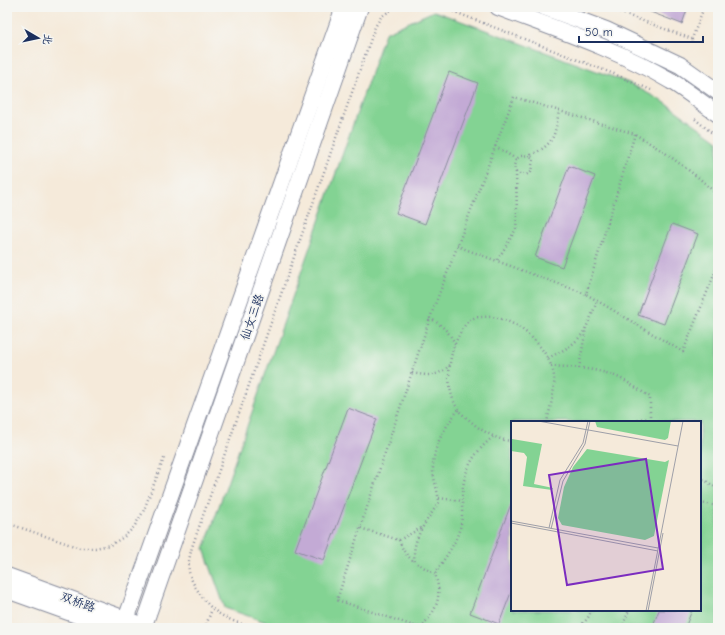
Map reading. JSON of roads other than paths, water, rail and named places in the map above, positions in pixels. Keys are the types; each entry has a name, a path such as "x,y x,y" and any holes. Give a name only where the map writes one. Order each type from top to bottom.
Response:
{"street":[{"name":"仙女三路","path":"125,624 344,7"},
{"name":"仙女三路","path":"145,627 360,7"},
{"path":"498,7 594,44 635,62 672,81 718,114"},
{"path":"544,7 606,30 680,64 718,92"},
{"name":"双桥路","path":"7,576 125,624 145,627"},
{"name":"双桥路","path":"7,590 113,628"}]}
